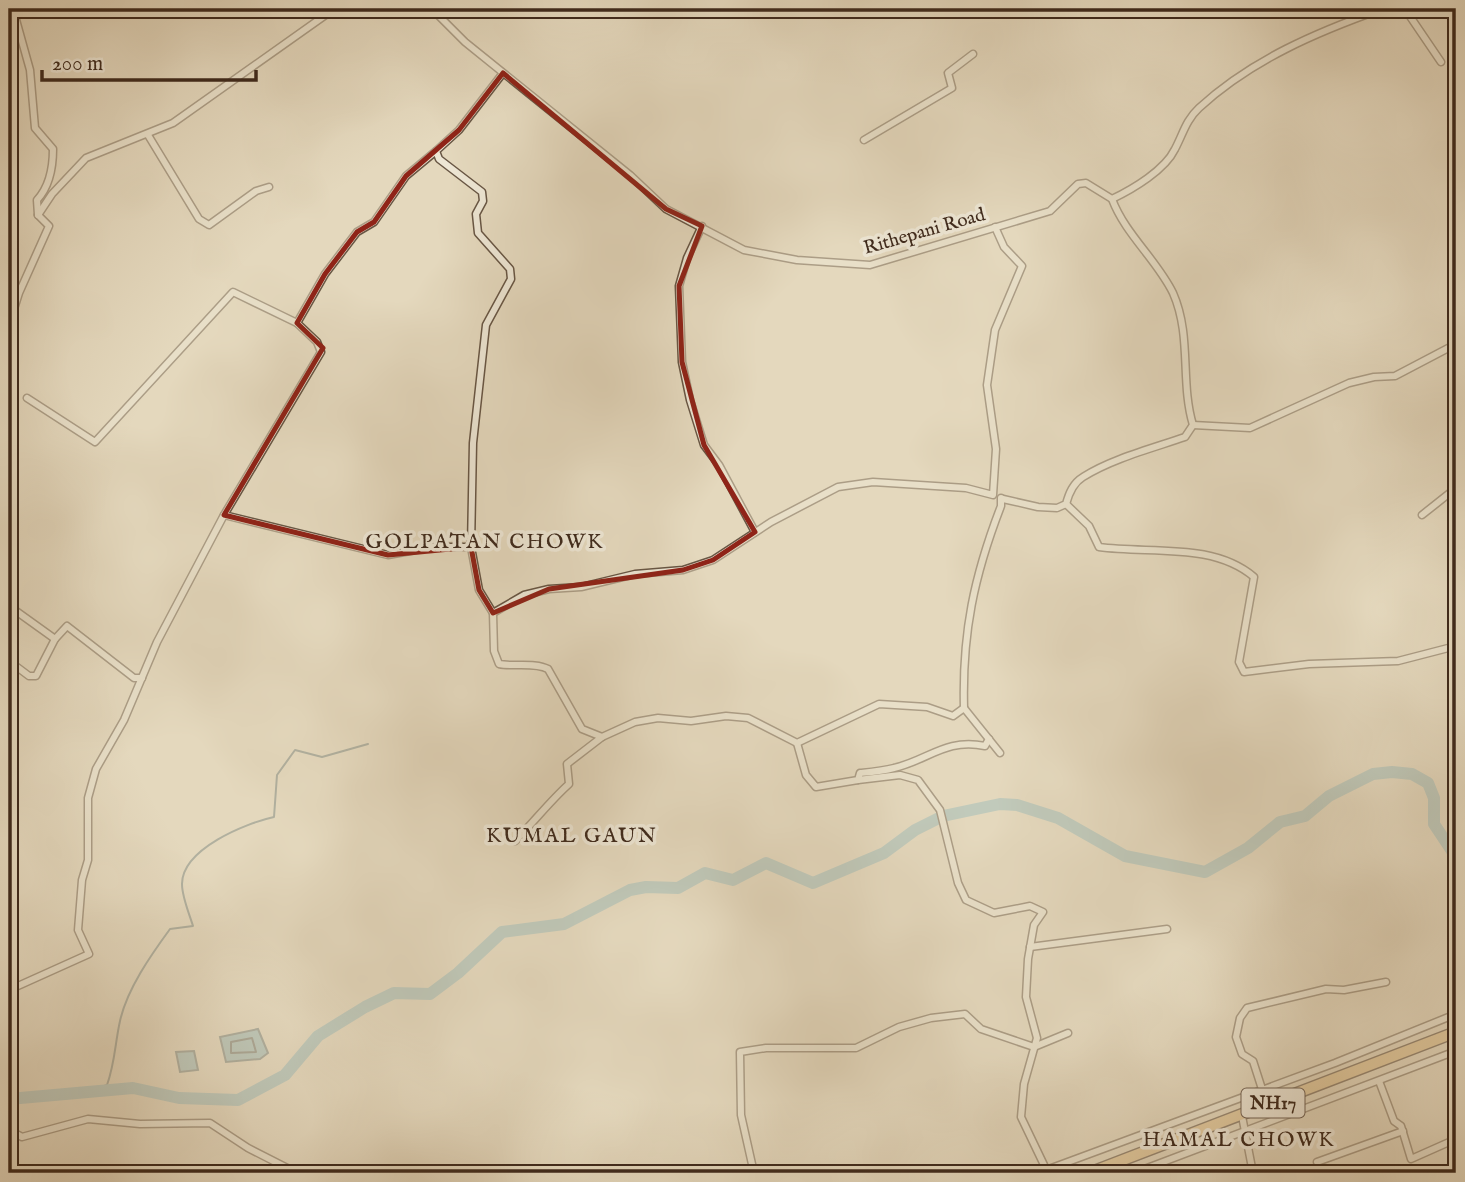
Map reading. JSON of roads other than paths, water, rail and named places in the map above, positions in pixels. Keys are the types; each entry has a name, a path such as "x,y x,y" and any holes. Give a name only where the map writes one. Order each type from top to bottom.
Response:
{"highway":[{"name":"NH17","path":"1089,1173 1456,1032"}],"street":[{"path":"9,325 19,293 49,226 38,215 37,200 44,192 53,168 53,149 35,128 30,69 13,9"},
{"path":"38,215 52,194 86,158 148,135 192,111 334,9"},
{"name":"Rithepani Road","path":"432,9 465,42 630,175 666,209 744,250 797,260 870,265 1050,211 1078,184 1086,183 1112,198"},
{"path":"1193,425 1188,408 1187,350 1172,292 1127,227 1112,198 1128,191 1167,161 1184,126 1199,109 1232,82 1319,31 1382,9"},
{"path":"1405,9 1441,61"},
{"path":"864,141 952,88 948,73 973,54"},
{"path":"297,323 326,274 357,232 374,222 405,176 459,130 503,73"},
{"path":"148,135 199,219 209,225 256,191 269,187"},
{"path":"436,151 439,159 482,192 483,201 475,214 478,233 510,270 511,279 486,325 473,443 471,548 479,590 493,613 494,651 499,664 517,668 542,666 548,669 582,729 602,737"},
{"path":"702,226 687,258 679,286 682,362 704,445 719,465 755,532"},
{"path":"993,495 996,449 987,385 995,330 1022,267 1004,247 995,226"},
{"path":"9,990 89,954 78,930 82,880 88,860 88,798 96,769 124,720 157,642 224,515 321,352 317,342 297,323 233,292 95,442 27,398"},
{"path":"1193,425 1250,428 1349,383 1374,377 1395,376 1456,344"},
{"path":"1066,504 1070,490 1082,477 1149,448 1185,437 1193,425"},
{"path":"493,613 524,595 549,589 581,587 635,574 683,570 713,560 755,532 838,486 873,482 967,488 1038,507 1057,508 1066,504"},
{"path":"1422,515 1456,488"},
{"path":"1000,753 964,708 963,656 968,614 981,559 1003,499"},
{"path":"1066,504 1089,526 1099,547 1184,552 1243,568 1254,578 1239,662 1244,672 1309,664 1398,661 1456,646"},
{"path":"224,515 388,555 432,547 471,548"},
{"path":"9,606 55,639"},
{"path":"9,661 29,676 36,676 55,639 67,626 134,678 142,678"},
{"path":"797,743 879,704 927,707 953,716 964,708"},
{"path":"515,841 536,821 546,804 569,784 567,764 602,737 635,722 658,718 691,721 726,716 748,718 797,743 807,775 816,787 900,775 918,780 940,810 946,826 952,862 966,900 994,913 1030,906 1043,912 1034,925 1031,947 1026,998 1037,1038 1024,1084 1021,1116 1042,1172 1456,1014"},
{"path":"858,780 860,773 895,768 950,745 968,743 985,746 989,739"},
{"path":"1031,947 1167,929"},
{"path":"1262,1089 1252,1061 1242,1054 1236,1037 1240,1018 1247,1008 1326,989 1344,990 1385,982"},
{"path":"754,1173 741,1115 740,1052 766,1048 856,1048 899,1027 931,1018 965,1014 981,1029 1034,1047 1068,1033"},
{"path":"1134,1173 1456,1051"},
{"path":"1392,1056 1398,1073"},
{"path":"1379,1081 1394,1121 1403,1131 1411,1159 1456,1139"},
{"path":"1242,1116 1253,1173"},
{"path":"9,1130 22,1137 88,1119 140,1124 210,1123 248,1148 297,1173"},
{"path":"1317,1161 1403,1131"}],"water":[{"path":"258,1029 268,1053 260,1059 226,1062 220,1037"},
{"path":"194,1051 198,1070 180,1072 176,1052"}],"waterway":[{"path":"88,1092 107,1085 123,1009 148,961 170,929 193,926 184,900 182,884 185,871 192,860 204,849 233,832 274,817 277,775 295,750 322,757 368,744"},
{"path":"9,1099 133,1088 179,1098 238,1100 285,1075 318,1036 365,1007 394,993 430,994 458,973 502,932 564,924 630,890 646,887 678,888 705,873 733,880 766,863 813,883 884,853 915,830 943,816 1000,804 1017,805 1058,818 1125,856 1205,872 1248,848 1280,822 1305,816 1329,796 1373,774 1412,774 1428,783 1434,798 1434,824 1456,857"}],"district":[{"name":"GOLPATAN CHOWK","path":"485,541"},
{"name":"KUMAL GAUN","path":"572,835"},
{"name":"HAMAL CHOWK","path":"1239,1139"}]}
